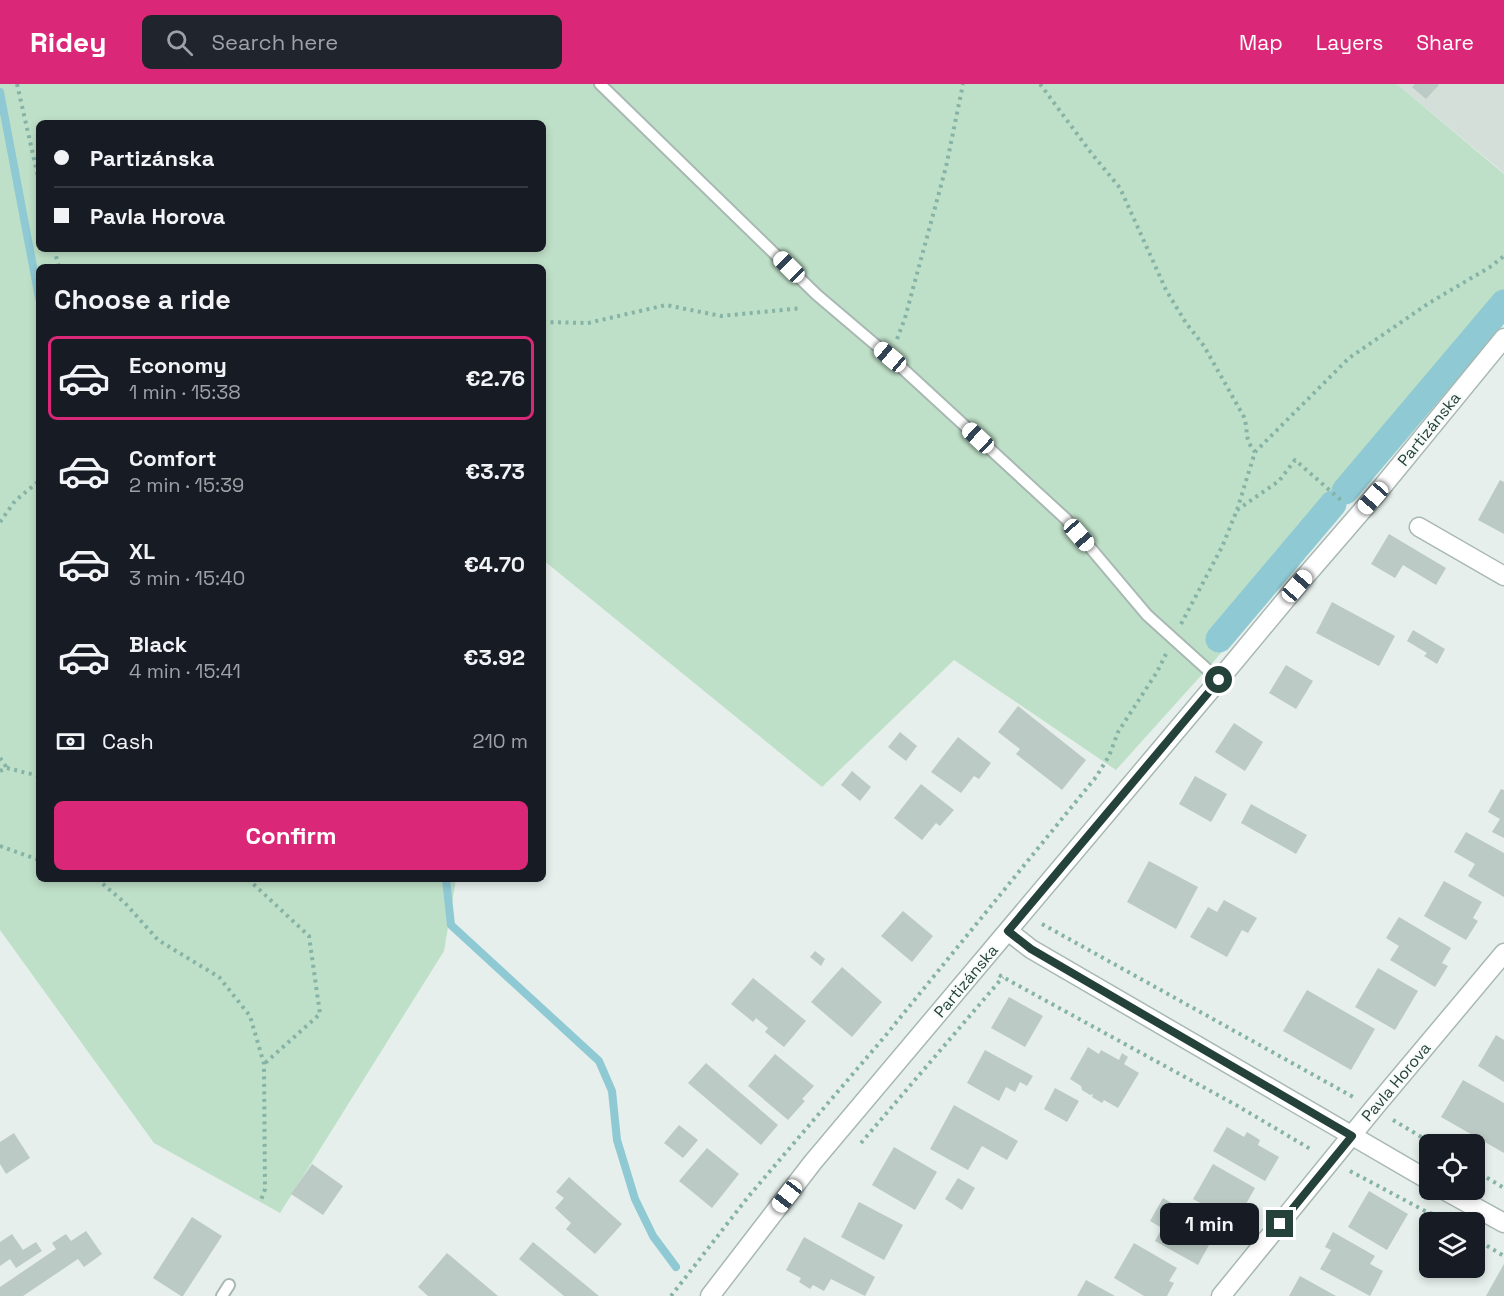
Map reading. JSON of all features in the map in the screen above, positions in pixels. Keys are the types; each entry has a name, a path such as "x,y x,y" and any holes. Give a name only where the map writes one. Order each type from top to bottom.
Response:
{"street":[{"name":"Partizánska","path":"710,1296 813,1162 1358,515 1504,338"},
{"path":"1419,527 1504,576"},
{"path":"1008,931 1031,949 1419,1175"},
{"name":"Pavla Horova","path":"1221,1296 1504,953"},
{"path":"1462,1200 1504,1223"}],"lane":[{"path":"600,84 817,295 890,357 1066,519 1147,615 1219,680"},
{"path":"222,1296 230,1285"}],"path":[{"path":"17,84 36,168"},
{"path":"890,357 906,318 946,167 963,84"},
{"path":"1040,84 1120,188 1166,290 1186,323 1204,346 1244,417 1247,443 1254,453"},
{"path":"671,1296 748,1197 893,1026 1096,777 1109,756 1118,732 1157,672 1190,605 1222,548 1237,510 1254,453 1349,358 1429,303 1490,267 1504,256"},
{"path":"546,322 588,323 666,305 721,316 733,315 802,308 817,295"},
{"path":"1237,510 1279,481 1295,460 1358,515"},
{"path":"0,522 15,501 36,483"},
{"path":"0,758 8,768"},
{"path":"0,771 8,768 36,775"},
{"path":"0,846 36,859"},
{"path":"100,882 125,903 158,940 219,977 250,1016 264,1064 265,1189 260,1203"},
{"path":"251,882 309,936 320,1014 264,1064"},
{"path":"1023,913 1374,1108 1419,1135"},
{"path":"980,964 1236,1105 1331,1161 1427,1212"},
{"path":"856,1149 1003,977"},
{"path":"1485,1177 1504,1188"},
{"path":"1485,1245 1504,1256"}],"shaded area":[{"path":"1397,84 1504,84 1504,173"}],"green space":[{"path":"0,84 1397,84 1504,174 1504,314 1215,660 1116,770 954,660 822,787 546,562 546,264 36,264 36,882 456,882 444,951 280,1213 154,1143 0,930"}],"building":[{"path":"1415,84 1439,85 1426,99 1412,87"},
{"path":"1500,480 1504,482 1504,534 1478,520"},
{"path":"1389,534 1446,568 1436,585 1403,565 1395,578 1371,564"},
{"path":"1332,602 1395,636 1379,666 1316,633"},
{"path":"1413,630 1445,649 1437,664 1424,656 1427,653 1407,641"},
{"path":"1286,665 1313,681 1296,709 1269,693"},
{"path":"1018,706 1086,760 1062,790 1016,754 1020,749 998,732"},
{"path":"1234,723 1263,742 1245,771 1215,752"},
{"path":"900,732 917,746 906,761 888,747"},
{"path":"958,737 991,763 979,779 974,776 961,793 931,772"},
{"path":"852,771 871,787 860,801 841,785"},
{"path":"1195,776 1227,794 1211,822 1179,804"},
{"path":"921,784 954,810 940,826 936,823 922,840 894,818"},
{"path":"1501,789 1504,790 1504,838 1492,832 1500,819 1488,812"},
{"path":"1251,804 1307,835 1296,854 1241,823"},
{"path":"1466,832 1504,853 1504,897 1468,876 1475,864 1454,852"},
{"path":"1149,861 1198,887 1176,929 1127,902"},
{"path":"1444,881 1482,902 1473,918 1478,921 1466,940 1424,916"},
{"path":"1224,900 1257,918 1248,933 1242,930 1227,957 1190,937 1208,907 1217,912"},
{"path":"903,911 933,936 912,962 881,936"},
{"path":"1399,917 1451,948 1442,963 1448,966 1435,987 1390,960 1399,946 1386,938"},
{"path":"815,951 825,959 821,966 810,957"},
{"path":"842,967 882,1002 852,1037 811,1002"},
{"path":"1378,968 1418,991 1395,1030 1355,1007"},
{"path":"753,978 806,1021 784,1047 765,1032 768,1028 756,1018 753,1022 731,1004"},
{"path":"1307,990 1375,1029 1351,1070 1283,1031"},
{"path":"1009,997 1043,1016 1025,1047 991,1028"},
{"path":"1496,1035 1504,1040 1504,1082 1478,1066"},
{"path":"1088,1047 1099,1054 1101,1050 1119,1060 1122,1053 1128,1057 1124,1064 1139,1073 1118,1108 1104,1100 1102,1103 1092,1097 1093,1094 1090,1095 1082,1090 1081,1086 1070,1079"},
{"path":"985,1050 1033,1076 1027,1086 1020,1082 1015,1092 1006,1087 999,1101 967,1083"},
{"path":"775,1054 814,1086 802,1099 805,1101 788,1120 748,1086"},
{"path":"706,1063 778,1125 761,1145 688,1083"},
{"path":"1463,1080 1504,1103 1504,1153 1485,1142 1485,1134 1471,1134 1441,1117"},
{"path":"1055,1088 1079,1101 1067,1122 1044,1109"},
{"path":"954,1105 1018,1141 1007,1160 982,1146 968,1170 930,1149"},
{"path":"679,1125 698,1140 683,1158 664,1143"},
{"path":"1227,1127 1244,1137 1247,1132 1260,1140 1258,1145 1279,1157 1265,1181 1213,1151"},
{"path":"14,1133 30,1158 6,1174 0,1164 0,1142"},
{"path":"894,1147 937,1172 915,1210 872,1185"},
{"path":"707,1148 739,1174 712,1208 679,1181"},
{"path":"312,1164 343,1186 323,1215 291,1194"},
{"path":"1213,1164 1255,1188 1237,1220 1211,1205 1209,1208 1193,1199"},
{"path":"569,1177 622,1224 595,1254 566,1229 571,1223 555,1208 564,1198 556,1192"},
{"path":"958,1178 975,1188 962,1210 945,1199"},
{"path":"1369,1191 1408,1214 1387,1250 1348,1227"},
{"path":"1163,1198 1213,1227 1204,1242 1209,1245 1198,1265 1155,1241 1162,1228 1150,1221"},
{"path":"859,1202 903,1225 884,1260 841,1237"},
{"path":"192,1217 222,1236 181,1296 153,1278"},
{"path":"86,1231 102,1254 84,1267 78,1259 23,1296 0,1296 0,1287 56,1249 52,1243 66,1234 71,1241"},
{"path":"1333,1232 1375,1256 1370,1264 1383,1271 1370,1296 1320,1269 1331,1250 1325,1247"},
{"path":"12,1234 23,1250 36,1242 42,1251 16,1268 10,1259 0,1266 0,1242"},
{"path":"804,1237 875,1277 865,1296 831,1279 824,1291 813,1285 810,1289 799,1282 801,1278 786,1270"},
{"path":"533,1242 599,1296 564,1296 519,1259"},
{"path":"1134,1243 1177,1268 1169,1281 1174,1283 1167,1296 1144,1296 1114,1278"},
{"path":"447,1253 498,1296 428,1296 418,1287"},
{"path":"1504,1264 1504,1296 1486,1296"},
{"path":"1300,1276 1336,1296 1289,1296"},
{"path":"1086,1280 1115,1296 1077,1296"}],"waterway":[{"path":"0,92 36,282"},
{"path":"1345,491 1504,303"},
{"path":"1219,639 1333,504"},
{"path":"446,882 451,925 599,1061 612,1091 617,1140 635,1199 653,1236 676,1267"}],"route":[{"path":"1219,680 1008,931 1031,949 1352,1136 1280,1224"}]}
